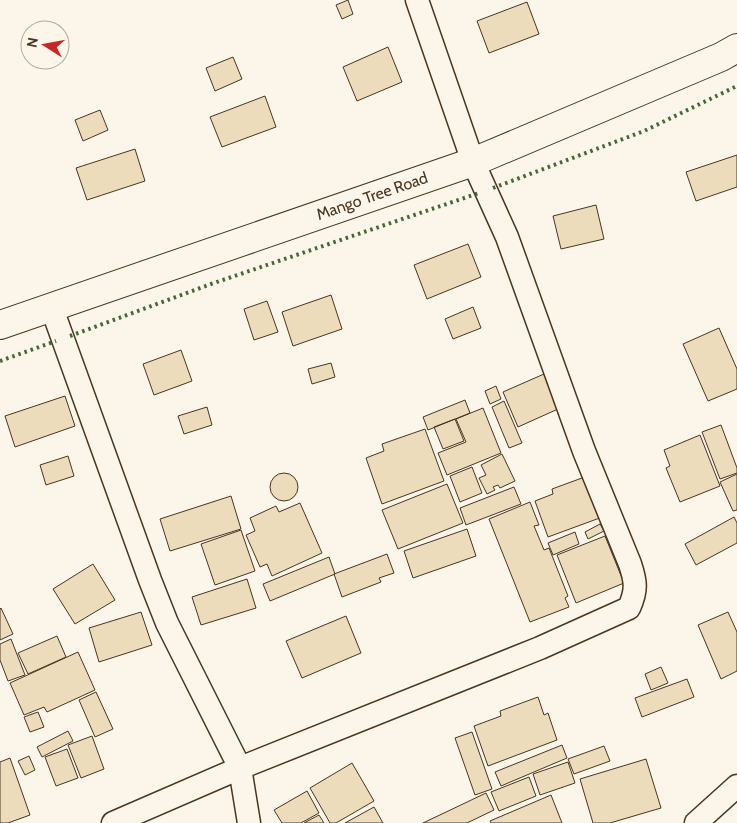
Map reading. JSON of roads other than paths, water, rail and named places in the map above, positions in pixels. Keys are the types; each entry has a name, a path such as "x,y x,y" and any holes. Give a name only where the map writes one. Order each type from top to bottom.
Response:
{"main road":[{"name":"Mango Tree Road","path":"0,325 473,162 720,57 737,48"}],"street":[{"path":"112,823 240,768 540,648 630,608 635,596 636,580 584,451 507,238 473,162 417,0"},
{"path":"51,306 167,623 240,768 249,823"},
{"path":"696,823 737,786"}]}
